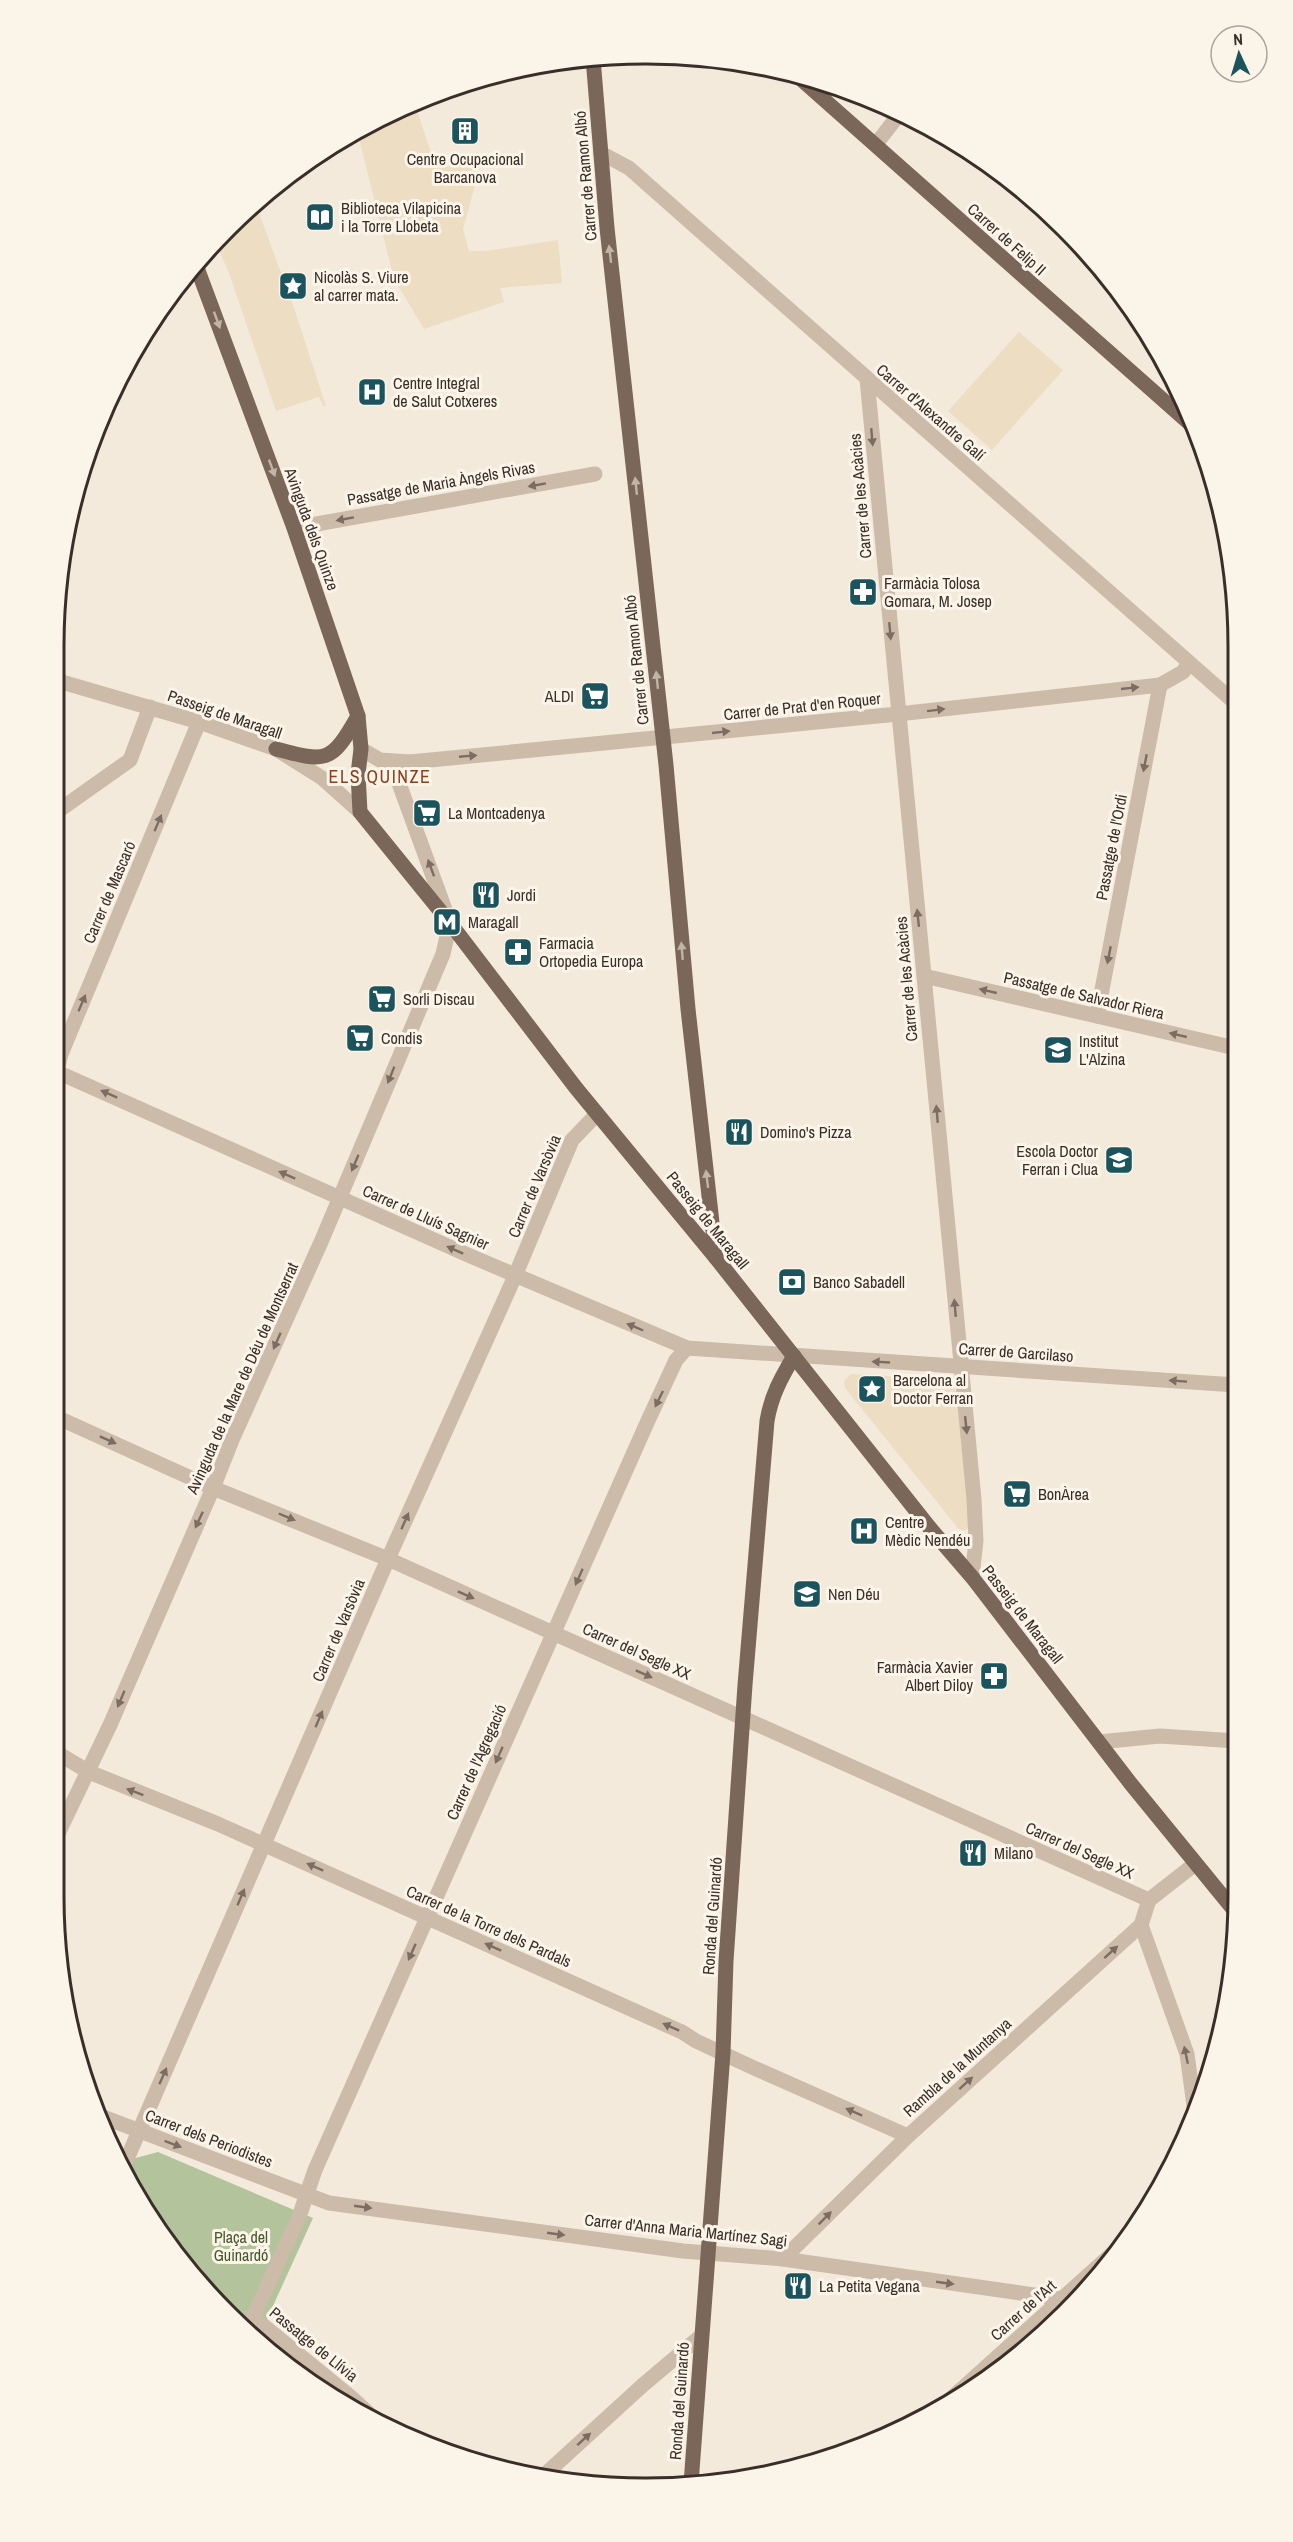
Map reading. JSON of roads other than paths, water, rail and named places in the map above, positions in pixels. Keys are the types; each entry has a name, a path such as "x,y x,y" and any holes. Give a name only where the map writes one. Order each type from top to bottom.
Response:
{"main road":[{"name":"Carrer de Ramon Albó","path":"594,67 663,738 688,1009 716,1258"},
{"name":"Carrer de Felip II","path":"812,88 1180,415"},
{"name":"Avinguda dels Quinze","path":"199,275 294,528 358,717 361,749 358,774 360,812"},
{"path":"276,749 309,758 324,756 340,745 358,717"},
{"name":"Passeig de Maragall","path":"360,812 450,923 597,1114 716,1258 929,1527 972,1576 1099,1742 1228,1903"},
{"name":"Ronda del Guinardó","path":"692,2475 723,2053 726,1961 743,1719 767,1422 770,1403 777,1385 794,1356"}],"street":[{"path":"876,144 894,121"},
{"name":"Carrer d'Alexandre Galí","path":"601,153 629,168 1228,697"},
{"name":"Carrer de les Acàcies","path":"867,379 976,1531 972,1576"},
{"name":"Passatge de Maria Àngels Rivas","path":"294,528 595,474"},
{"name":"Carrer de Prat d'en Roquer","path":"361,749 380,760 410,762 898,714 1160,685 1183,672 1189,663"},
{"name":"Passeig de Maragall","path":"64,683 199,722 276,749 322,778 360,812"},
{"name":"Passatge de l'Ordi","path":"1097,1016 1160,685"},
{"path":"64,807 130,760 150,707"},
{"name":"Carrer de Mascaró","path":"64,1047 199,722"},
{"path":"410,762 400,768 398,778 450,923"},
{"name":"Avinguda de la Mare de Déu de Montserrat","path":"64,1822 89,1772 232,1440 340,1199 437,969 450,923"},
{"name":"Passatge de Salvador Riera","path":"924,976 1228,1046"},
{"name":"Carrer de Lluís Sagnier","path":"64,1077 515,1276 687,1348 794,1356"},
{"name":"Carrer de Varsòvia","path":"127,2157 388,1559 515,1276 572,1140 597,1114"},
{"name":"Carrer de l'Agregació","path":"306,2195 315,2170 646,1425 676,1360 687,1348"},
{"name":"Carrer de Garcilaso","path":"794,1356 1228,1384"},
{"name":"Carrer del Segle XX","path":"64,1421 213,1488 388,1559 1149,1900"},
{"path":"1099,1742 1160,1736 1228,1740"},
{"name":"Carrer de la Torre dels Pardals","path":"64,1757 89,1772 264,1844 908,2136"},
{"path":"1193,2097 1186,2054 1141,1925 1149,1900 1195,1864"},
{"name":"Rambla de la Muntanya","path":"783,2259 908,2136 1141,1925"},
{"name":"Carrer dels Periodistes","path":"110,2119 306,2195"},
{"name":"Carrer d'Anna Maria Martínez Sagi","path":"306,2195 329,2203 708,2253 783,2259 1062,2300"},
{"name":"Passatge de Llívia","path":"306,2195 254,2317 340,2390"},
{"name":"Carrer de l'Art","path":"985,2368 1079,2284"},
{"path":"551,2469 701,2336"}],"place":[{"name":"Centre Ocupacional Barcanova","path":"465,131"},
{"name":"Biblioteca Vilapicina i la Torre Llobeta","path":"320,217"},
{"name":"Nicolàs S. Viure al carrer mata.","path":"293,286"},
{"name":"Centre Integral de Salut Cotxeres","path":"372,392"},
{"name":"Farmàcia Tolosa Gomara, M. Josep","path":"863,592"},
{"name":"ALDI","path":"595,696"},
{"name":"La Montcadenya","path":"427,813"},
{"name":"Jordi","path":"486,895"},
{"name":"Maragall","path":"447,922"},
{"name":"Farmacia Ortopedia Europa","path":"518,952"},
{"name":"Sorli Discau","path":"382,999"},
{"name":"Condis","path":"360,1038"},
{"name":"Institut L'Alzina","path":"1058,1050"},
{"name":"Domino's Pizza","path":"739,1132"},
{"name":"Escola Doctor Ferran i Clua","path":"1119,1160"},
{"name":"Banco Sabadell","path":"792,1282"},
{"name":"Barcelona al Doctor Ferran","path":"872,1389"},
{"name":"BonÀrea","path":"1017,1494"},
{"name":"Centre Mèdic Nendéu","path":"864,1531"},
{"name":"Nen Déu","path":"807,1594"},
{"name":"Farmàcia Xavier Albert Diloy","path":"994,1676"},
{"name":"Milano","path":"973,1853"},
{"name":"La Petita Vegana","path":"798,2286"}],"district":[{"name":"ELS QUINZE","path":"380,776"}],"park label":[{"name":"Plaça del Guinardó","path":"241,2246"}]}
